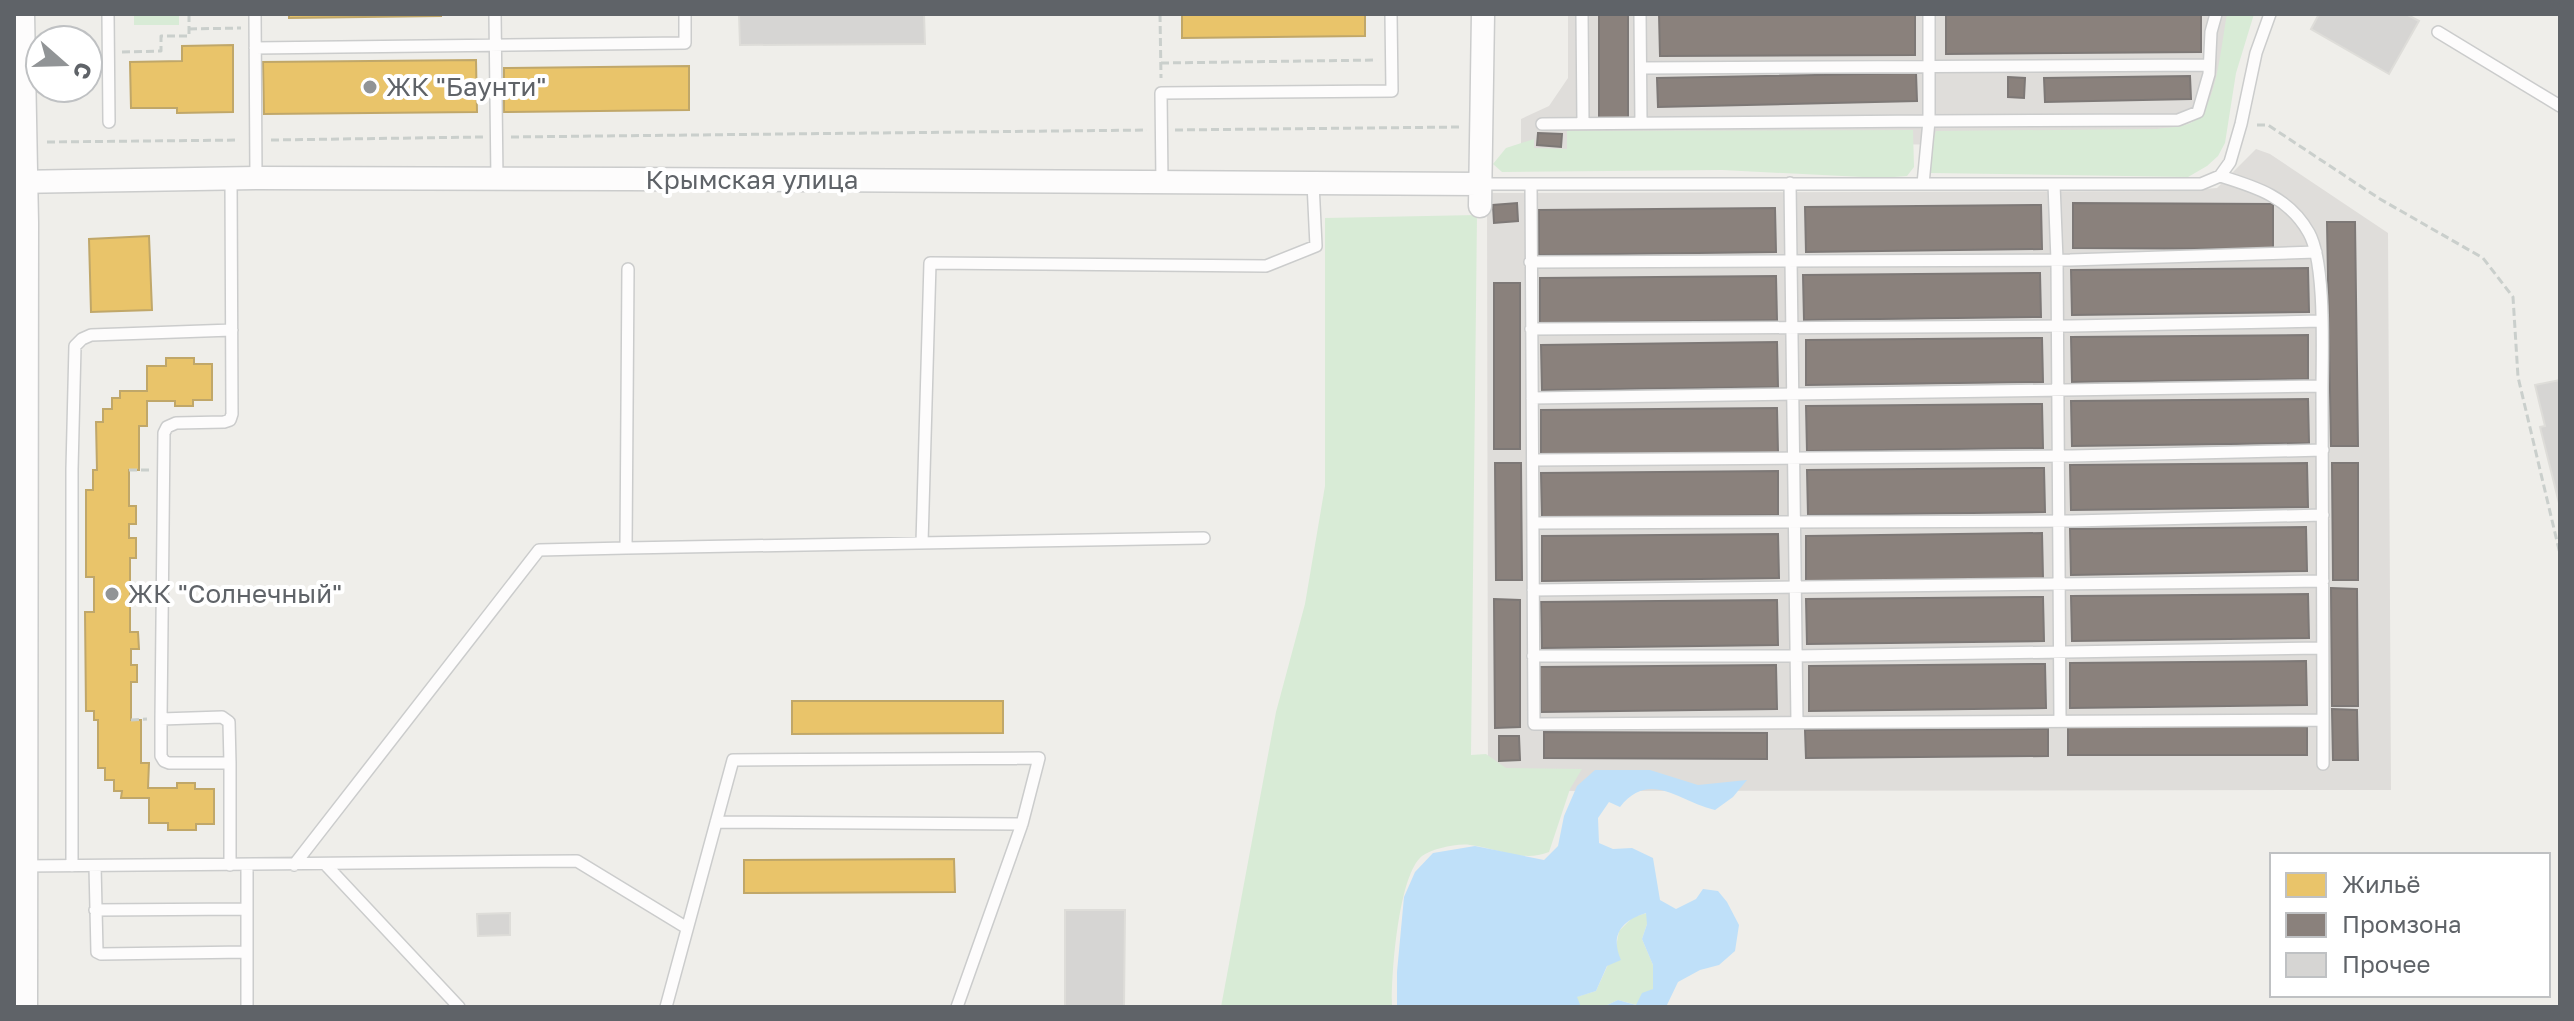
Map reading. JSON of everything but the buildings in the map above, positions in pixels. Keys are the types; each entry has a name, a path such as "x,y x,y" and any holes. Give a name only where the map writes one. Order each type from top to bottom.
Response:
{"street":[{"path":"20,14 23,142 19,182 18,591 23,1007"},
{"path":"1480,195 1483,14"},
{"name":"Крымская улица","path":"19,182 256,178 1313,183 1480,195"}],"lane":[{"path":"108,14 109,122"},
{"path":"255,14 256,178"},
{"path":"495,14 497,180"},
{"path":"255,48 685,43 685,14"},
{"path":"1162,182 1161,93 1392,91 1391,14"},
{"path":"1582,14 1583,123"},
{"path":"1640,14 1641,122"},
{"path":"1923,184 1929,121 1929,14"},
{"path":"1542,124 2178,120 2198,112 2216,14"},
{"path":"1480,195 1531,184 2201,184 2220,176 2230,162 2256,53 2270,14"},
{"path":"2438,32 2560,106"},
{"path":"1641,68 2209,65"},
{"path":"2220,176 2262,188 2291,210 2309,233 2316,252 2322,321 2323,764"},
{"path":"230,763 164,761 161,756 161,719 164,433 167,427 176,423 230,420 232,414 231,179"},
{"path":"922,543 930,263 1266,266 1316,246 1313,183"},
{"path":"1790,183 1797,722"},
{"path":"1531,184 1534,724 2323,720"},
{"path":"2054,184 2058,326 2060,720"},
{"path":"1530,262 2057,260 2316,252"},
{"path":"626,548 628,269"},
{"path":"1531,329 2322,321"},
{"path":"72,866 75,346 91,335 232,330"},
{"path":"1532,398 2322,386"},
{"path":"1533,460 2057,456 2323,450"},
{"path":"1533,523 2057,521 2323,515"},
{"path":"294,865 539,550 1204,538"},
{"path":"1533,590 2323,581"},
{"path":"1533,656 1795,656 2322,648"},
{"path":"161,719 222,717 229,722 230,865"},
{"path":"666,1007 733,760 1039,758 1022,824 957,1007"},
{"path":"716,822 1022,824"},
{"path":"20,855 72,866 577,861 687,928"},
{"path":"247,865 247,1007"},
{"path":"326,865 459,1007"},
{"path":"95,866 96,948 101,954 247,952"},
{"path":"95,910 247,909"}],"path":[{"path":"108,52 161,51 161,36 189,36 189,14"},
{"path":"1160,14 1161,93"},
{"path":"189,29 255,28"},
{"path":"1161,63 1392,60"},
{"path":"2241,124 2268,125 2380,199 2483,258 2513,297 2518,377 2560,554"},
{"path":"23,142 1481,127"}],"shaded area":[{"path":"1568,14 2236,14 2213,112 2141,146 1708,143 1580,157 1521,158 1521,119 1549,106 1568,78"},
{"path":"2256,149 2270,154 2388,233 2391,790 1488,791 1487,193 2178,191 2217,188"}],"green space":[{"path":"134,14 179,14 179,25 134,25"},
{"path":"2227,14 2254,14 2236,73 2225,143 2218,156 2188,177 1931,173 1932,144 1936,131 2156,129 2189,124 2198,118 2210,99"},
{"path":"1913,130 1914,167 1907,176 1882,178 1722,170 1502,172 1493,164 1506,148 1534,139 1534,148 1567,149 1567,131"},
{"path":"1477,215 1471,755 1486,754 1506,768 1582,769 1570,789 1549,852 1529,856 1465,845 1438,849 1422,856 1407,883 1402,904 1395,951 1392,1007 1221,1007 1276,712 1305,604 1325,486 1325,218"},
{"path":"1647,913 1642,939 1653,965 1653,989 1637,1005 1618,1000 1603,1007 1581,1007 1576,997 1596,991 1616,947 1619,931 1633,917"}],"water":[{"path":"1595,770 1650,770 1698,785 1747,780 1733,797 1715,810 1654,789 1642,790 1620,807 1609,802 1598,818 1599,843 1613,849 1632,848 1653,858 1660,900 1676,909 1696,899 1703,889 1718,891 1739,925 1735,951 1719,965 1700,970 1678,982 1666,1007 1603,1007 1618,1000 1636,1005 1642,993 1653,989 1653,965 1642,939 1647,924 1646,913 1630,920 1620,930 1617,943 1621,960 1607,966 1596,991 1577,997 1581,1007 1397,1007 1404,897 1415,872 1433,853 1475,846 1544,860 1558,846 1564,816 1577,786"}],"place":[{"name":"ЖК \"Баунти\"","path":"370,87"},
{"name":"ЖК \"Солнечный\"","path":"112,594"}]}
